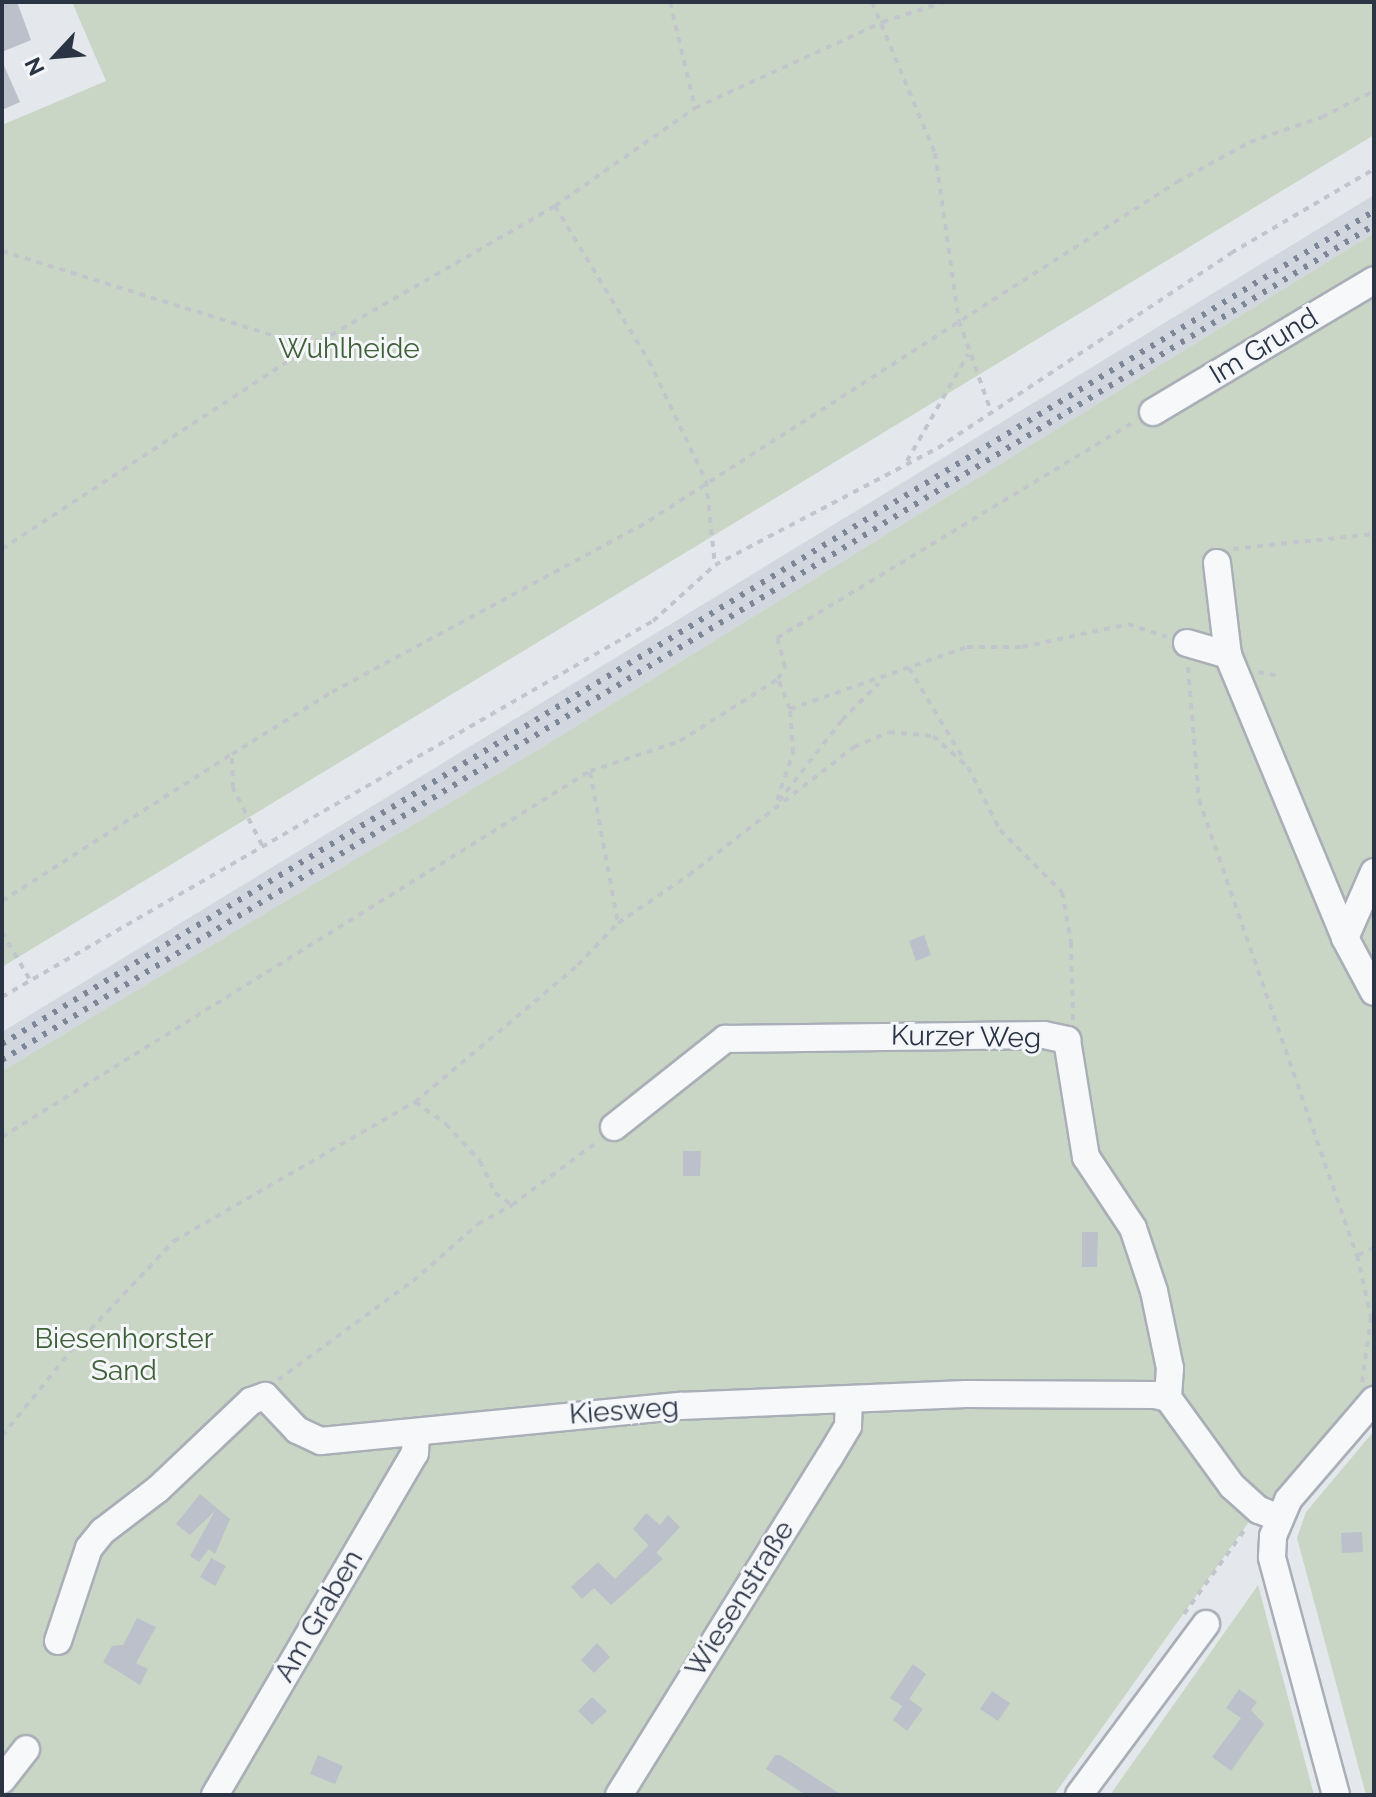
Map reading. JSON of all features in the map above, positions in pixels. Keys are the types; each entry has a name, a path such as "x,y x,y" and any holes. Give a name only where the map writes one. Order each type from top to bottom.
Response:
{"street":[{"name":"Im Grund","path":"1153,412 1374,280"},
{"path":"1217,563 1228,655 1345,938 1374,992"},
{"path":"1187,643 1228,655"},
{"path":"1345,938 1374,872"},
{"name":"Kurzer Weg","path":"614,1127 725,1039 1044,1035 1067,1040 1086,1157 1127,1216 1154,1291 1170,1368 1168,1398"},
{"name":"Kiesweg","path":"265,1396 297,1430 321,1441 416,1435 453,1425 667,1407 966,1394 1168,1398"},
{"path":"58,1641 89,1548 103,1531 158,1489 251,1401 265,1396"},
{"path":"1268,1514 1319,1460 1371,1396"},
{"path":"1168,1398 1232,1486 1268,1514 1272,1557 1336,1795"},
{"name":"Wiesenstraße","path":"619,1795 842,1437 848,1426 849,1400"},
{"name":"Am Graben","path":"215,1795 415,1453 416,1435"},
{"path":"1079,1795 1176,1660 1206,1624"},
{"path":"2,1780 26,1749"}],"path":[{"path":"670,2 695,108"},
{"path":"872,2 883,22 935,153 959,321 992,414"},
{"path":"2,549 310,347 555,206 695,108 883,22 944,2"},
{"path":"2,901 332,692 613,542 1177,182 1250,142 1322,117 1374,91"},
{"path":"2,997 653,621 715,565 992,414 1231,253 1374,169"},
{"path":"555,206 649,361 706,481 715,565"},
{"path":"2,251 310,347"},
{"path":"906,463 968,353"},
{"path":"2,1137 590,771 680,741 778,679 785,667 777,638 1084,448 1153,412"},
{"path":"1217,563 1222,550 1374,534"},
{"path":"790,709 853,685 881,681 909,667 967,647 1022,647 1128,624 1187,643 1192,764 1199,800 1357,1255 1371,1317 1360,1378 1371,1396"},
{"path":"909,667 1000,830 1062,892 1071,942 1073,1023"},
{"path":"775,806 793,753 790,709 778,679"},
{"path":"775,806 842,720 881,681"},
{"path":"2,1436 74,1347 174,1241 415,1102 578,965 618,923 854,747 889,732 933,736 967,766"},
{"path":"232,754 233,788 262,845"},
{"path":"590,771 618,923"},
{"path":"2,932 30,980"},
{"path":"415,1102 446,1124 480,1161 495,1193 512,1205"},
{"path":"265,1396 281,1377 413,1281 478,1224 512,1205 614,1127"},
{"path":"1357,1255 1374,1248"},
{"path":"1176,1660 1187,1604 1268,1514"}],"shaded area":[{"path":"1374,195 1374,233 544,746 2,1071 2,1032"}],"green space":[{"name":"Wuhlheide","path":"72,2 1374,2 1374,135 2,967 2,125 106,81"},
{"name":"Biesenhorster Sand","path":"1374,233 1374,1387 1336,1424 1273,1502 1261,1505 1054,1795 2,1795 2,1071 544,746"},
{"path":"1374,1431 1374,1795 1366,1795 1297,1538 1306,1512"},
{"path":"1258,1585 1314,1795 1110,1795"}],"building":[{"path":"2,2 17,2 31,40 2,52"},
{"path":"2,61 20,102 2,110"},
{"path":"924,935 931,955 916,961 909,941"},
{"path":"683,1151 701,1151 700,1176 683,1176"},
{"path":"1082,1232 1098,1232 1097,1267 1082,1267"},
{"path":"200,1494 230,1519 215,1554 209,1549 199,1562 190,1556 215,1511 190,1535 176,1524"},
{"path":"646,1513 660,1525 668,1515 680,1527 656,1553 633,1529"},
{"path":"1362,1532 1363,1552 1342,1553 1341,1533"},
{"path":"649,1545 663,1559 611,1605 594,1588 582,1599 571,1587 598,1562 615,1579"},
{"path":"211,1558 226,1566 215,1586 200,1577"},
{"path":"137,1618 156,1627 136,1663 148,1669 140,1685 103,1662 112,1646 123,1645"},
{"path":"597,1643 610,1657 594,1673 581,1660"},
{"path":"913,1664 926,1674 909,1699 923,1709 907,1731 893,1720 902,1706 890,1698"},
{"path":"1239,1689 1257,1702 1251,1710 1264,1724 1231,1771 1212,1757 1241,1718 1226,1708"},
{"path":"992,1691 1010,1703 998,1721 980,1709"},
{"path":"592,1697 607,1711 592,1725 578,1711"},
{"path":"318,1755 343,1766 335,1784 310,1774"},
{"path":"775,1755 780,1755 842,1795 806,1795 766,1769"}],"railway":[{"path":"2,1044 1374,211"},
{"path":"2,1060 1374,225"}]}
